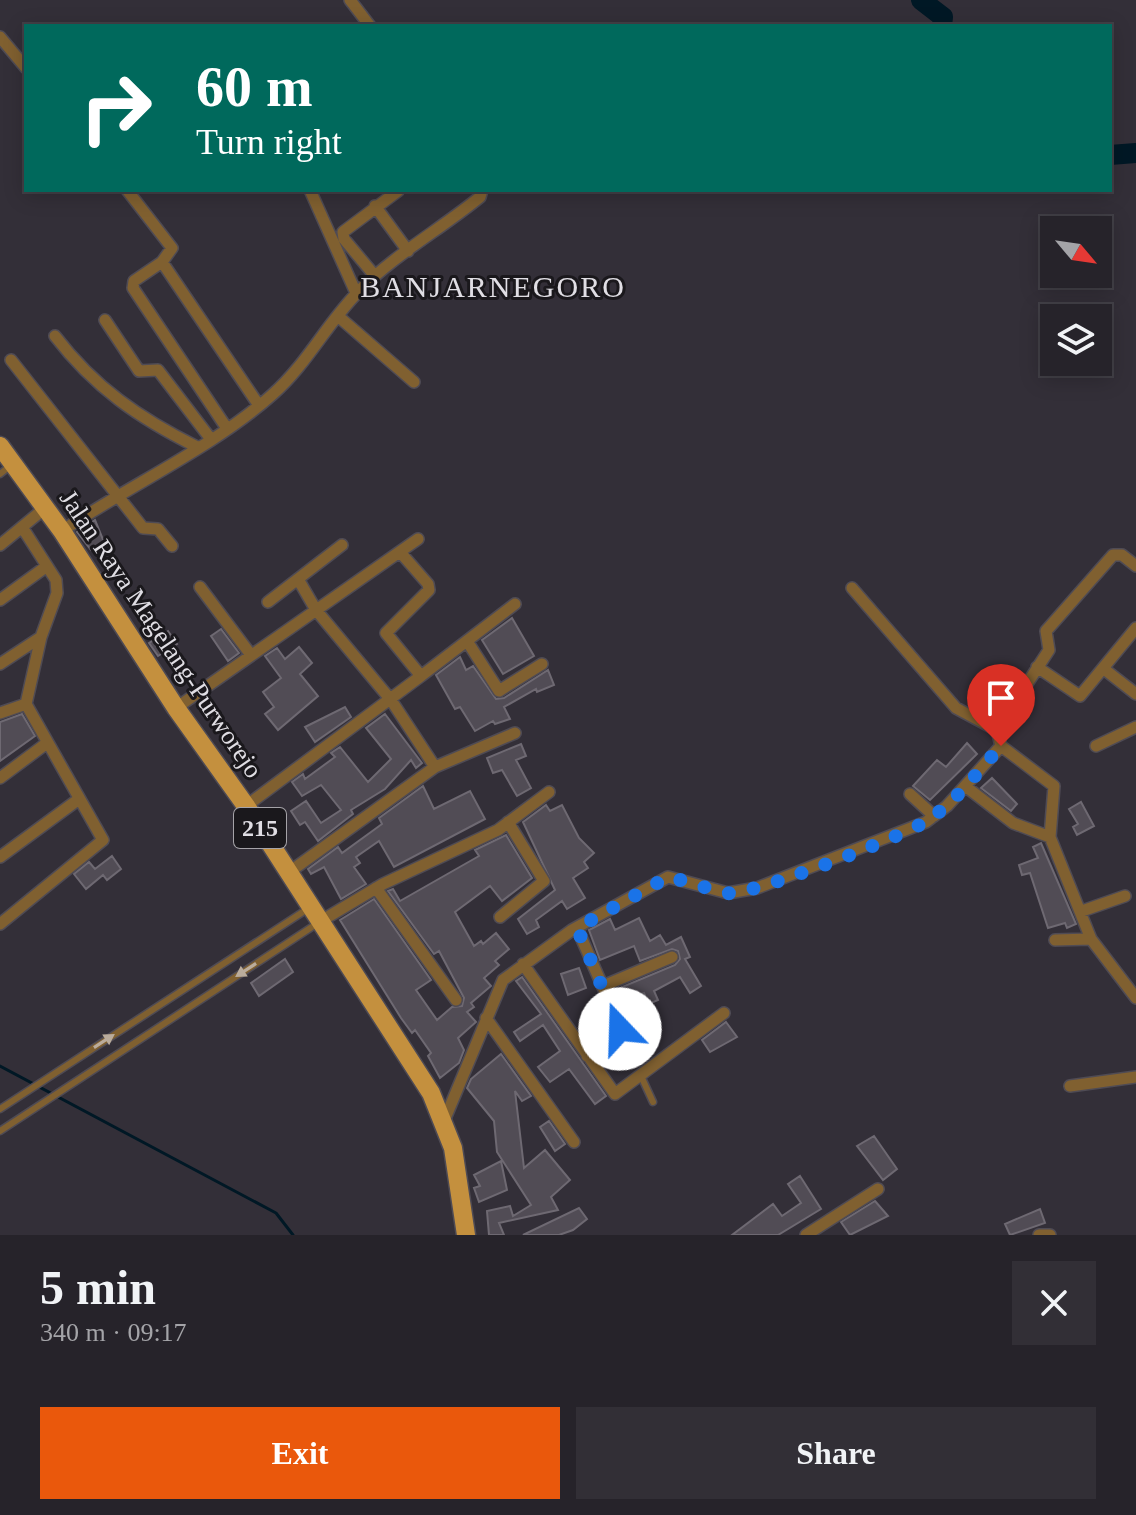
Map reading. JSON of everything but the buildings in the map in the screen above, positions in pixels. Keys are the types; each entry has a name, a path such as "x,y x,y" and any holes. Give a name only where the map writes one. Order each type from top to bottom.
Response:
{"main road":[{"name":"Jalan Raya Magelang-Purworejo","path":"0,446 6,469 45,508 62,531 176,708 246,806 431,1093 453,1148 466,1235"}],"street":[{"path":"350,0 368,24"},
{"path":"0,37 24,66"},
{"path":"129,192 171,244 162,262 134,281 133,288 226,427"},
{"path":"311,192 356,293"},
{"path":"375,276 344,239 343,232 396,192"},
{"path":"62,531 115,495 197,447 258,404 304,364 356,293 480,197 481,192"},
{"path":"375,206 408,251"},
{"path":"162,262 258,404"},
{"path":"339,317 414,382"},
{"path":"105,320 139,371 144,374 158,370 210,438"},
{"path":"55,336 104,389 145,421 197,447"},
{"path":"11,360 143,528 158,529 172,546"},
{"path":"0,545 45,508"},
{"path":"0,924 102,843 103,838 26,704 41,637 57,593 56,580 22,527"},
{"path":"176,708 418,539"},
{"path":"268,602 342,545"},
{"path":"400,552 429,590 386,633 421,676"},
{"path":"1136,566 1122,555 1113,555 1046,631 1049,650 997,730 1001,746 1054,786 1050,837 1091,939 1136,998"},
{"path":"0,600 47,566"},
{"path":"298,579 316,610 391,700 435,767"},
{"path":"200,587 251,655"},
{"path":"852,588 956,708 997,730"},
{"path":"246,806 515,604"},
{"path":"1037,667 1078,696 1136,628"},
{"path":"0,664 41,637"},
{"path":"467,641 497,691 542,664"},
{"path":"1104,669 1136,694"},
{"path":"1,709 26,704"},
{"path":"1096,746 1136,727"},
{"path":"288,873 435,767 515,733"},
{"path":"0,778 47,743"},
{"path":"444,1121 498,988 523,964 577,928 668,877 728,893 757,888 885,840 934,816 1001,746"},
{"path":"965,786 1013,823 1050,837"},
{"path":"315,914 376,888 508,822 549,792"},
{"path":"910,794 934,816"},
{"path":"0,857 79,799"},
{"path":"500,917 544,881 508,822"},
{"path":"376,888 456,1000"},
{"path":"1082,911 1125,896"},
{"path":"577,928 620,1029 587,1056"},
{"path":"1055,940 1091,939"},
{"path":"603,986 672,957"},
{"path":"523,964 615,1094 724,1013"},
{"path":"486,1018 574,1142"},
{"path":"1070,1086 1136,1077"},
{"path":"806,1235 878,1189"},
{"path":"1039,1235 1050,1235"}],"lane":[{"path":"0,1109 275,928 315,914"},
{"path":"0,1131 286,943 315,914"},
{"path":"275,928 286,943"},
{"path":"641,1076 653,1102"}],"waterway":[{"path":"921,0 943,17 942,24"},
{"path":"1112,155 1136,153"},
{"path":"0,1066 276,1213 293,1235"}],"district":[{"name":"BANJARNEGORO","path":"493,286"}],"route":[{"path":"620,1029 577,928 668,877 734,893 757,888 885,840 926,822 947,806 1001,746"}]}
